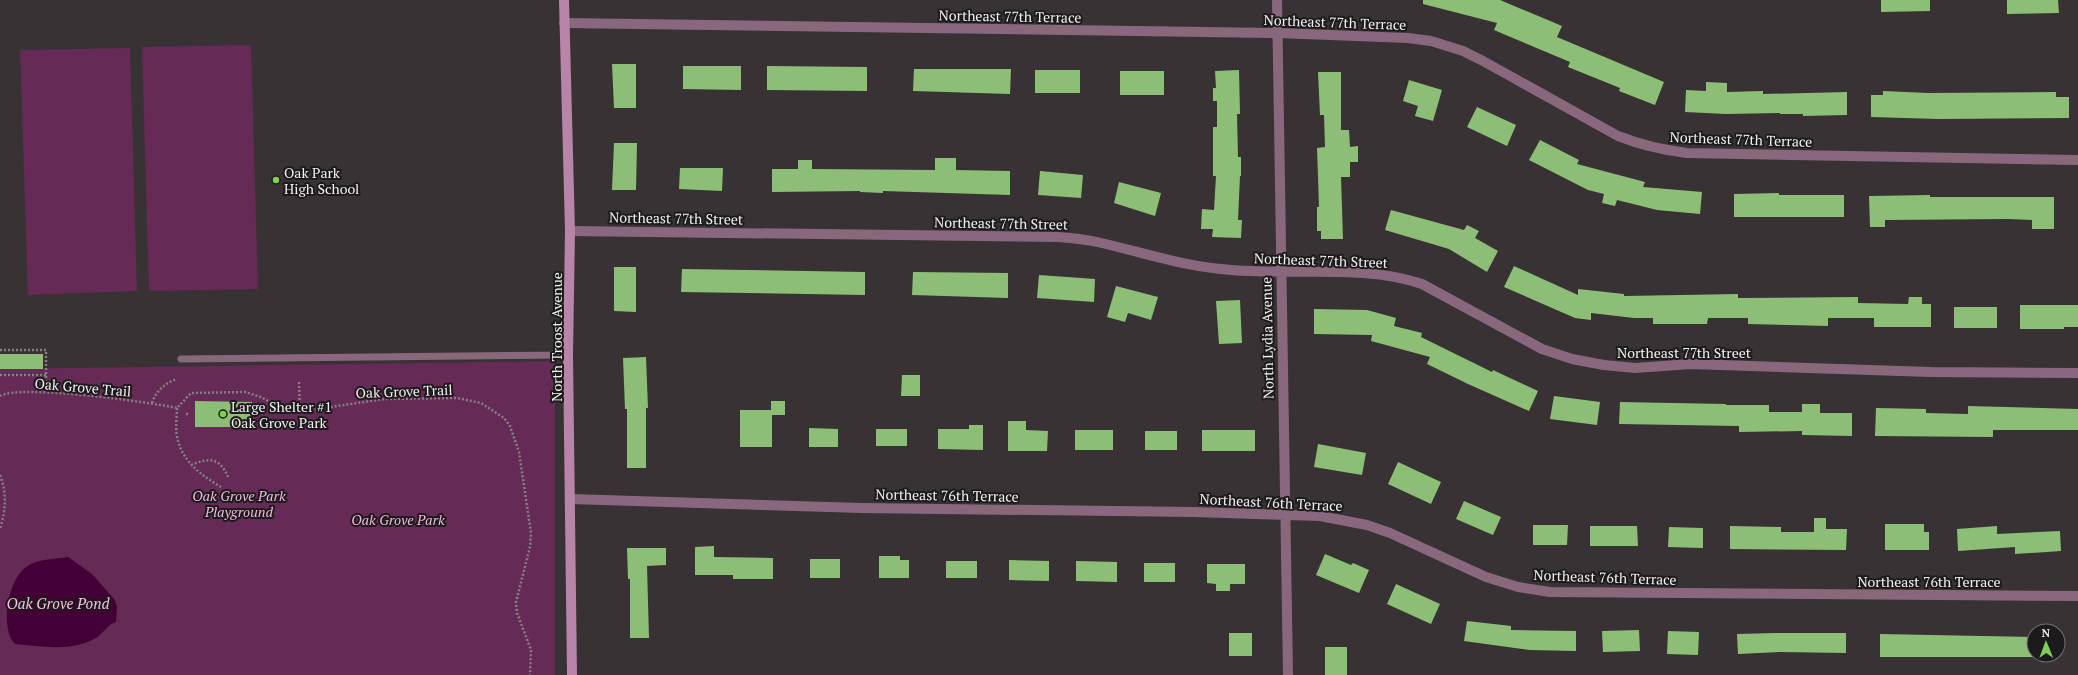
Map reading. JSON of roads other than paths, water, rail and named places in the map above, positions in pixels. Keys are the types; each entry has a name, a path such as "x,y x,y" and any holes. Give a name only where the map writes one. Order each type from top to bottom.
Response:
{"street":[{"name":"North Troost Avenue","path":"564,0 570,231 568,355 572,675"},
{"name":"North Lydia Avenue","path":"1277,0 1280,272 1288,675"},
{"name":"Northeast 77th Terrace","path":"564,23 1278,33 1408,38 1430,41 1463,51 1483,60 1618,136 1640,145 1663,150 1687,153 2078,160"},
{"name":"Northeast 77th Street","path":"570,231 1058,237 1095,241 1172,261 1220,269 1381,274 1402,277 1422,284 1542,349 1572,358 1604,365 1636,368 1691,364 1931,372 2078,373"},
{"name":"Northeast 76th Terrace","path":"570,499 862,508 1109,511 1320,516 1367,525 1390,532 1486,577 1518,587 1550,592 2078,596"}],"lane":[{"path":"181,359 568,355"}],"water":[{"name":"Oak Grove Pond","path":"68,557 92,574 115,600 117,607 116,622 110,625 97,637 75,646 45,647 15,644 10,637 7,617 10,594 19,574 30,564 35,562"}],"place":[{"name":"Oak Park High School","path":"276,180"},
{"name":"Large Shelter #1 Oak Grove Park","path":"223,414"}],"park label":[{"name":"Oak Grove Park Playground","path":"239,504"},
{"name":"Oak Grove Park","path":"398,519"}]}
